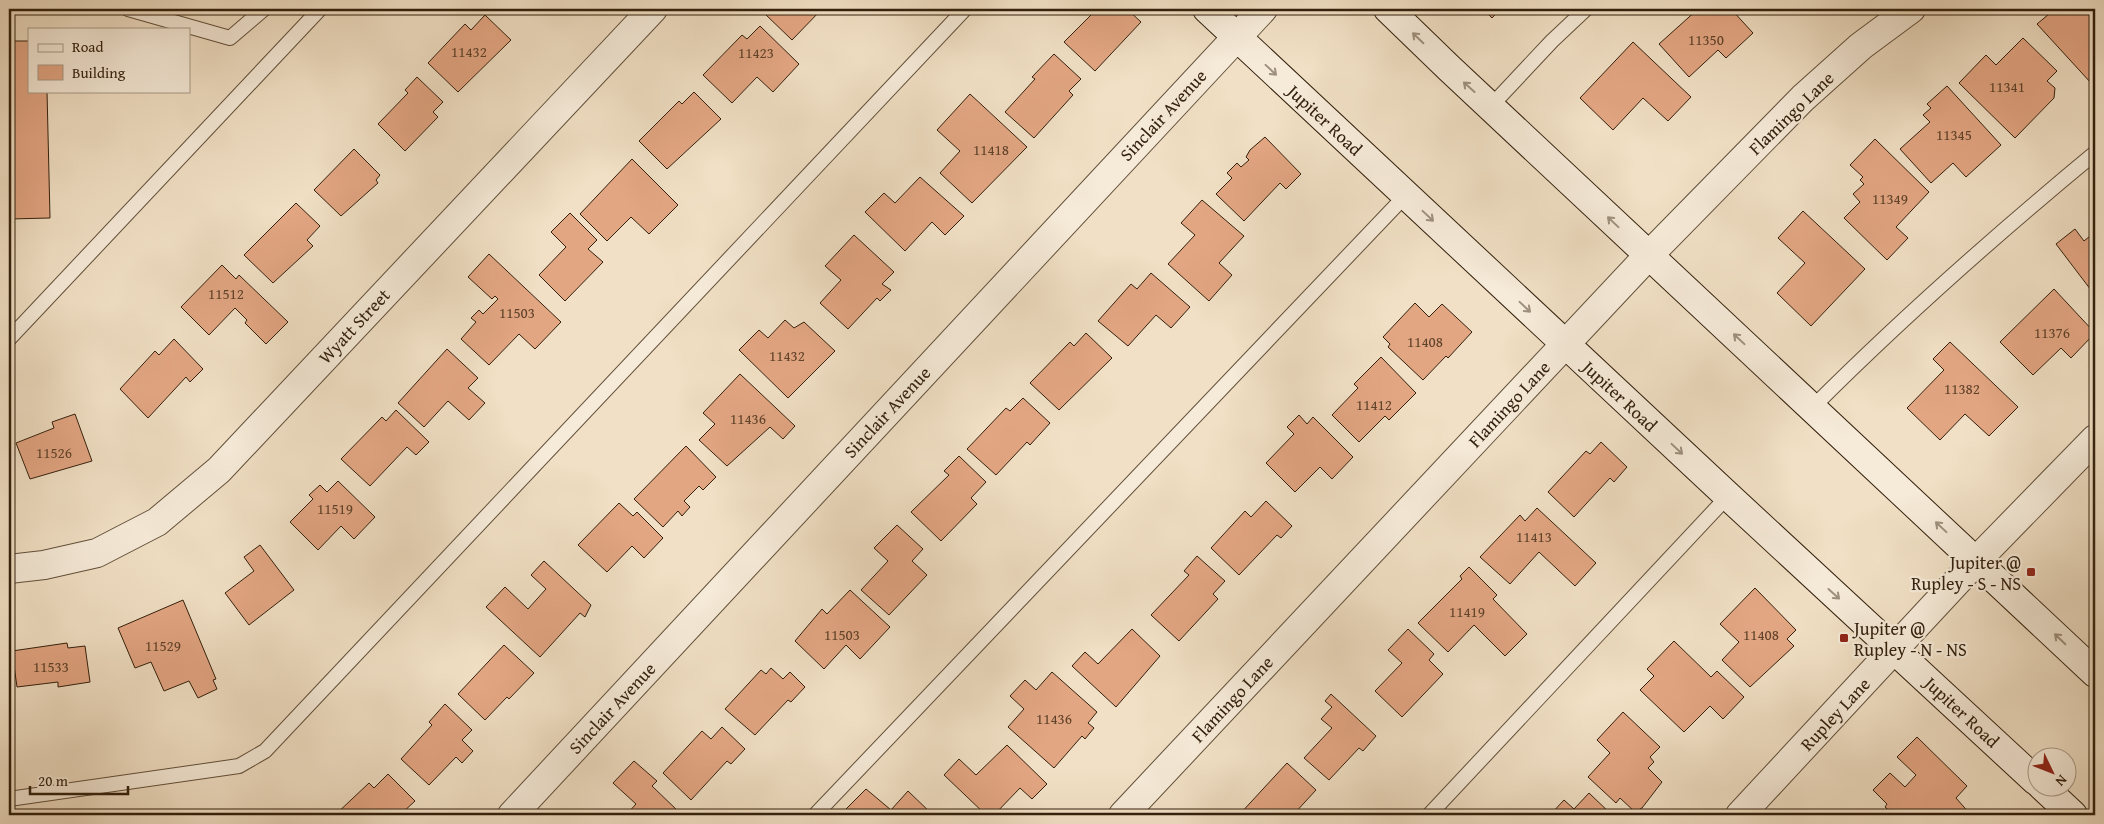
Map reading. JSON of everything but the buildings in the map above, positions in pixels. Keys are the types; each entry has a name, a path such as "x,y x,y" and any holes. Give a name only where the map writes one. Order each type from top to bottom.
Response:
{"street":[{"name":"Wyatt Street","path":"9,569 97,553 157,522 219,470 653,9"},
{"name":"Jupiter Road","path":"1207,9 2026,772"},
{"name":"Sinclair Avenue","path":"512,815 1235,36 1263,9"},
{"path":"1388,9 1812,408 1977,560 2095,673"},
{"name":"Flamingo Lane","path":"1123,815 1649,255 1804,98 1861,46 1911,9"},
{"name":"Rupley Lane","path":"1740,815 1977,560 2095,439"}],"lane":[{"path":"128,9 230,38 264,9"},
{"path":"9,340 320,9"},
{"path":"9,799 239,766 265,752 965,9"},
{"path":"1491,106 1552,41 1586,9"},
{"path":"1812,408 1880,340 2020,215 2095,153"},
{"path":"815,815 1406,195"},
{"path":"1429,815 1728,496"}],"place":[{"name":"Jupiter @ Rupley - S - NS","path":"2031,572"},
{"name":"Jupiter @ Rupley - N - NS","path":"1844,638"}]}
